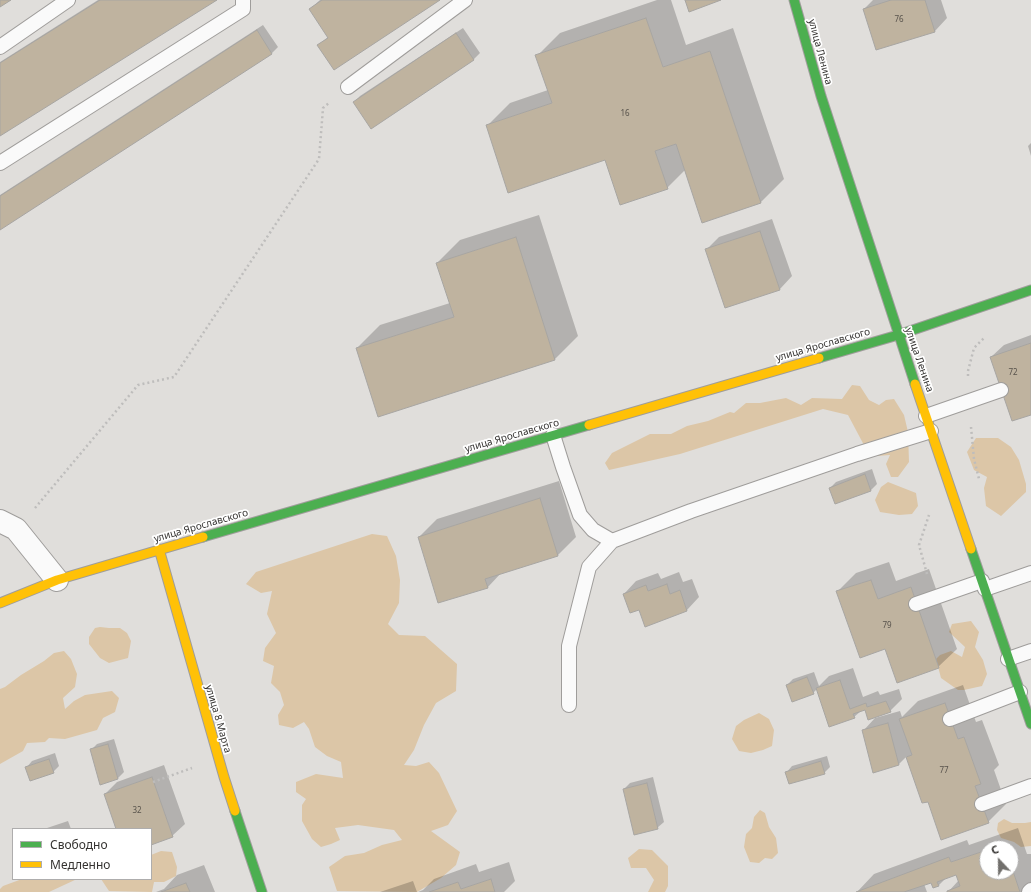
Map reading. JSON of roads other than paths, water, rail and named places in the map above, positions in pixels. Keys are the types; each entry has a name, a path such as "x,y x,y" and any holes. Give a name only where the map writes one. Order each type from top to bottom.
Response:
{"street":[{"name":"улица Ленина","path":"794,0 821,96 898,335 1031,724"},
{"name":"улица Ярославского","path":"0,603 57,580 898,335 1031,290"},
{"path":"8,525 57,580"},
{"name":"улица 8 Марта","path":"158,550 218,758 262,892"}],"lane":[{"path":"0,46 68,0"},
{"path":"0,163 243,9 243,0"},
{"path":"348,86 465,0"},
{"path":"926,416 1001,390"},
{"path":"569,705 569,646 590,567 612,541 691,511 858,454 931,431"},
{"path":"554,435 562,467 580,515 593,530 612,541"},
{"path":"916,604 934,597 1031,573"},
{"path":"1008,659 1031,651"},
{"path":"950,719 1020,692"},
{"path":"982,804 1031,786"}]}
